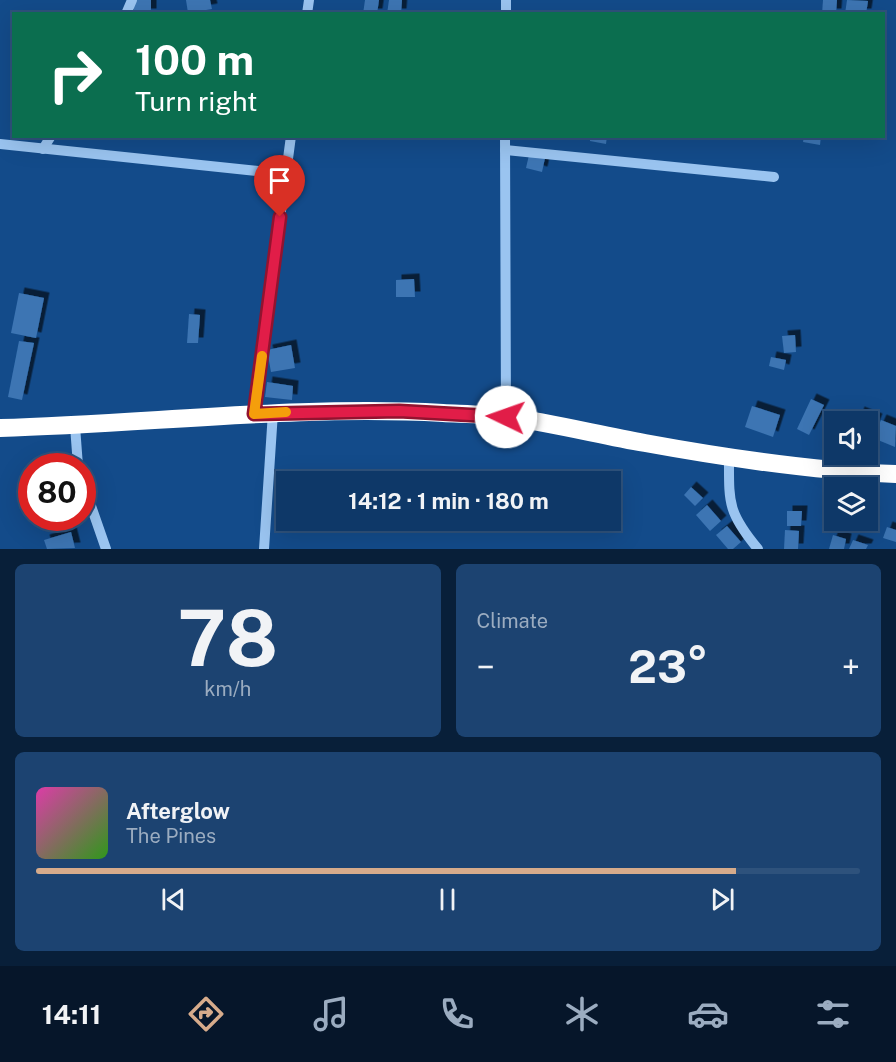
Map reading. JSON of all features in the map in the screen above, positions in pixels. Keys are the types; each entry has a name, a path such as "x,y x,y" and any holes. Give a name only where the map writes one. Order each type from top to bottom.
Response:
{"highway":[{"path":"0,428 75,426 273,412 399,411 506,417 729,456 847,472 896,474"}],"street":[{"path":"43,149 50,138"},
{"path":"254,414 291,138"},
{"path":"505,138 506,417"},
{"path":"0,144 286,174"},
{"path":"505,150 774,177"},
{"path":"264,549 273,412"},
{"path":"75,426 77,453"},
{"path":"729,456 729,500 736,520 758,549"},
{"path":"96,520 106,549"}],"building":[{"path":"134,0 151,0 151,12 134,12"},
{"path":"186,0 210,0 212,9 188,12"},
{"path":"365,0 379,0 377,12 363,12"},
{"path":"389,0 402,0 401,12 387,12"},
{"path":"823,0 837,0 836,12 822,12"},
{"path":"847,0 868,1 866,12 845,12"},
{"path":"590,138 607,138 606,144 590,141"},
{"path":"804,138 821,138 820,145 803,142"},
{"path":"529,155 545,158 542,172 526,168"},
{"path":"414,279 415,297 396,297 396,280"},
{"path":"19,293 44,298 36,338 11,333"},
{"path":"189,314 200,315 198,343 187,343"},
{"path":"795,335 796,352 784,353 782,336"},
{"path":"19,341 34,343 22,400 8,397"},
{"path":"291,345 295,368 271,372 267,350"},
{"path":"771,357 786,360 784,370 769,366"},
{"path":"267,382 293,386 292,400 265,397"},
{"path":"811,399 824,405 809,435 797,429"},
{"path":"752,406 780,415 773,437 745,427"},
{"path":"881,420 896,426 895,447 878,440 878,427"},
{"path":"691,487 703,498 695,506 684,495"},
{"path":"707,505 721,521 710,531 696,515"},
{"path":"787,511 802,511 801,526 787,526"},
{"path":"727,526 741,542 733,549 728,549 716,535"},
{"path":"887,527 896,530 896,542 883,538"},
{"path":"785,530 799,531 798,549 784,549"},
{"path":"71,532 75,548 47,549 44,540"},
{"path":"833,535 846,539 844,549 829,549"},
{"path":"853,540 868,545 866,549 849,549"}],"slow traffic":[{"path":"262,356 254,414 286,412"}],"route":[{"path":"280,217 254,414 399,411 506,417"}]}
